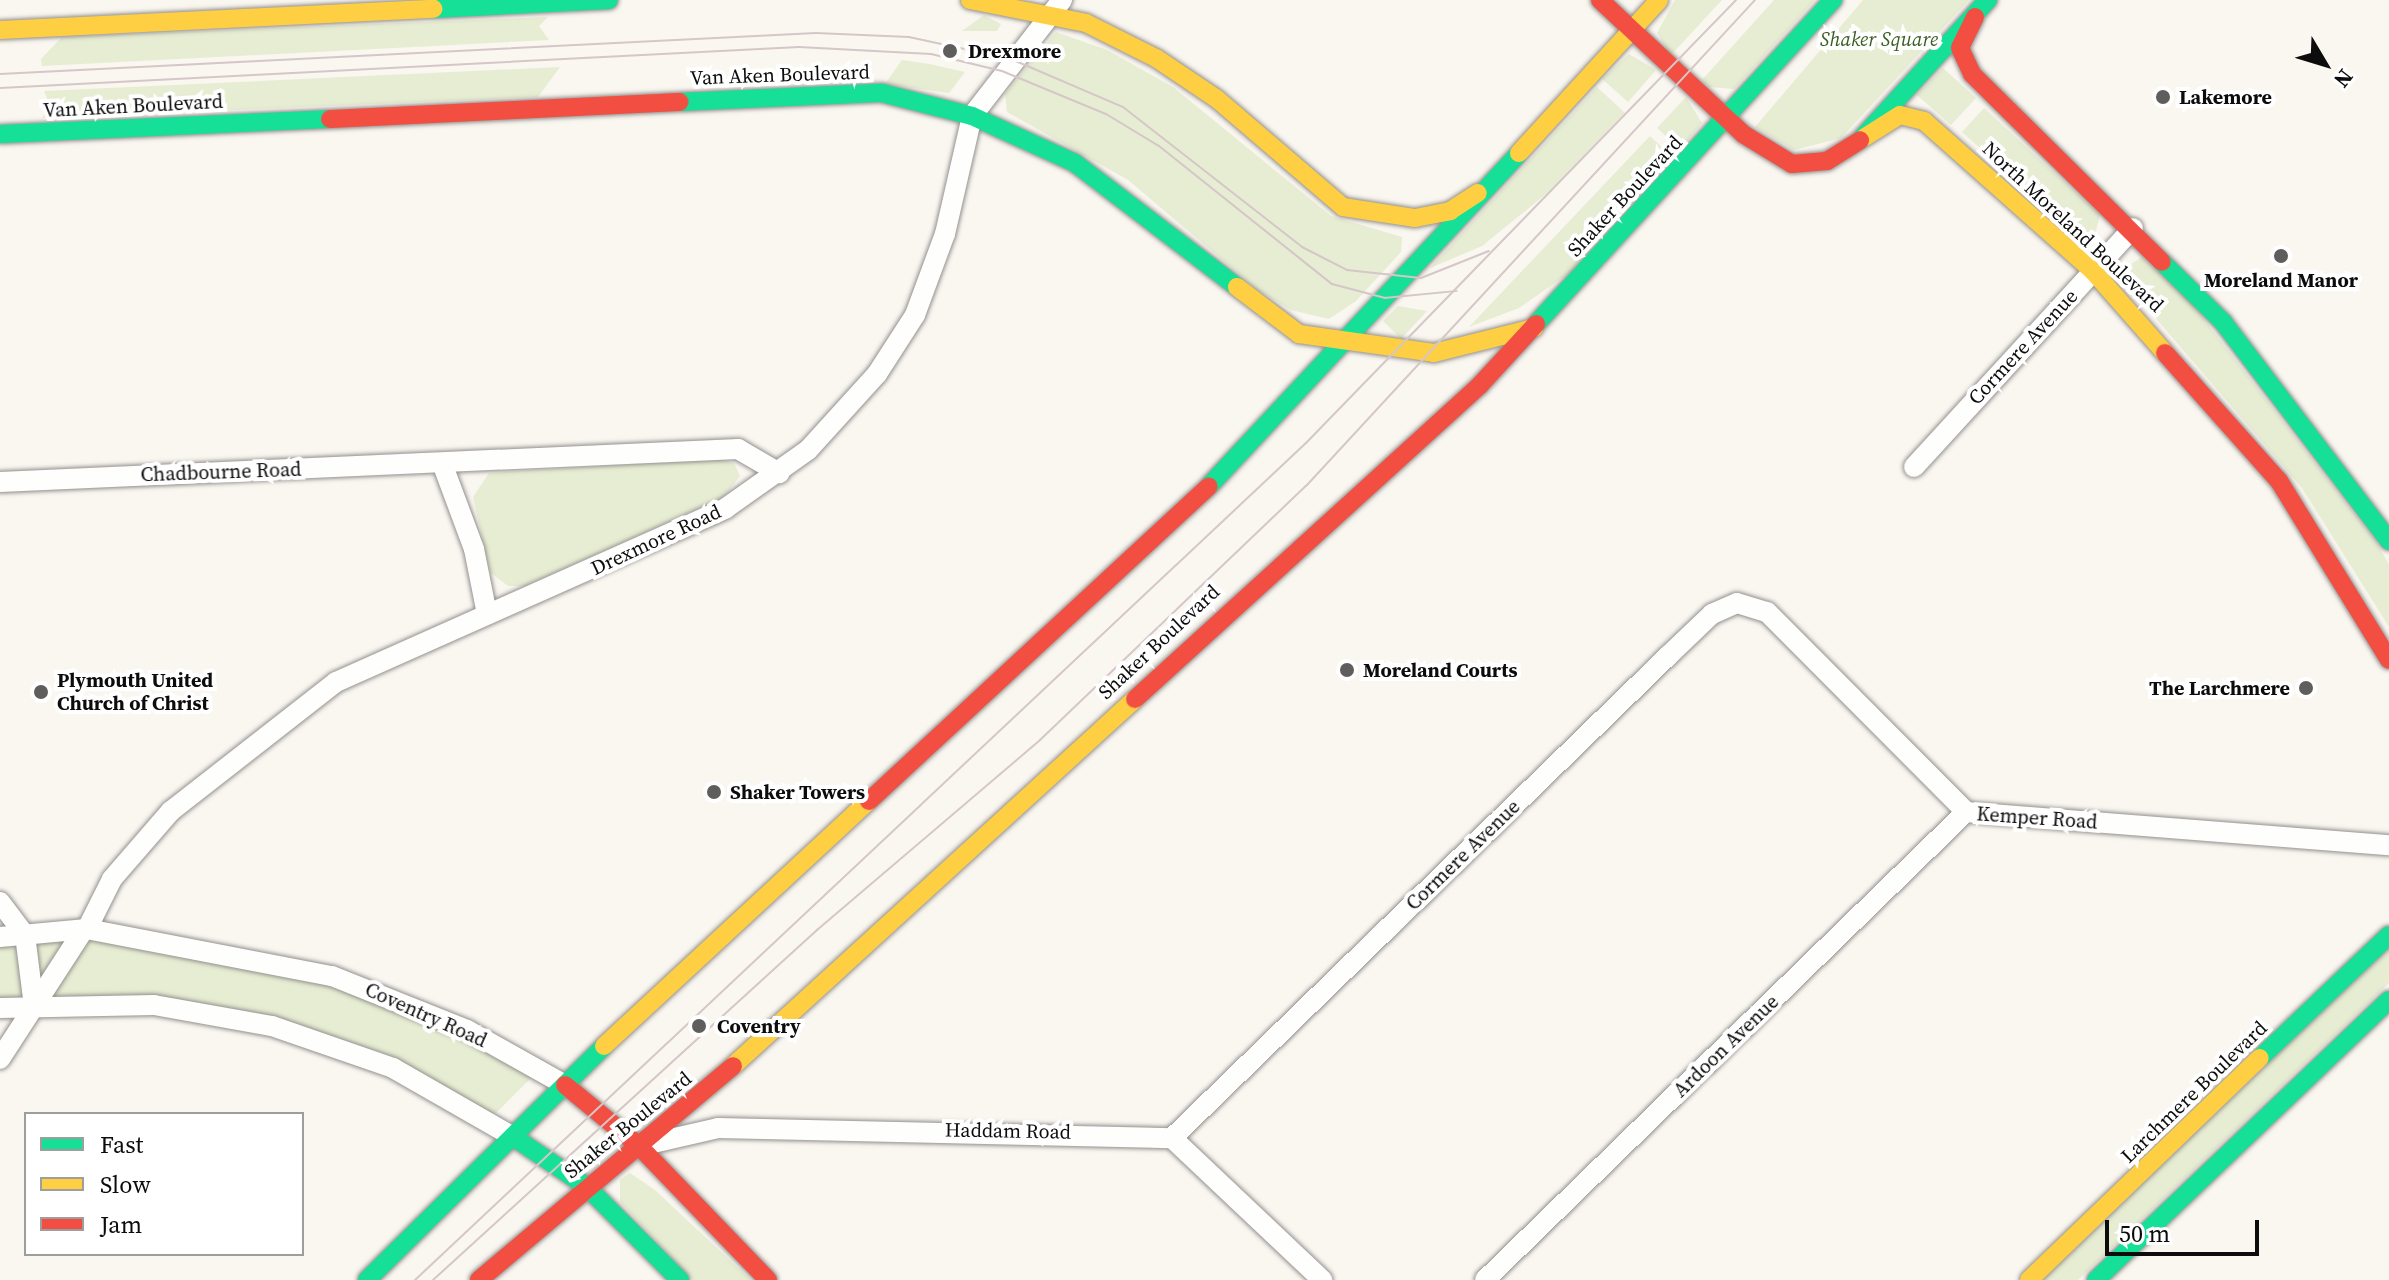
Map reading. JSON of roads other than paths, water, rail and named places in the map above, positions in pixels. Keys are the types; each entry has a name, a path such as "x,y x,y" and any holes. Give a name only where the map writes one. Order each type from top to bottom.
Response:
{"main road":[{"path":"0,30 609,0"},
{"path":"970,0 1056,6 1099,28 1196,83 1343,207 1424,217 1482,191"},
{"path":"1600,0 1726,117 1792,164 1827,161 1865,137 1988,0"},
{"path":"367,1280 515,1138 565,1085 1244,454 1659,0"},
{"name":"Shaker Boulevard","path":"479,1280 586,1186 639,1146 1455,408 1534,328 1833,0"},
{"name":"North Moreland Boulevard","path":"1975,17 1960,48 1972,74 2133,228 2279,387 2389,541"},
{"name":"Van Aken Boulevard","path":"0,134 847,91 911,97 972,116 1075,163 1137,204 1281,324 1346,345 1434,353 1534,328"},
{"name":"North Moreland Boulevard","path":"1865,137 1890,118 1924,121 2093,271 2279,481 2389,660"},
{"name":"Larchmere Boulevard","path":"2029,1280 2389,935"},
{"path":"2096,1280 2389,1000"},
{"name":"Coventry Road","path":"565,1085 639,1146 768,1280"},
{"path":"515,1138 586,1186 680,1280"}],"street":[{"name":"Drexmore Road","path":"0,1059 137,847 270,728 336,682 726,508 779,473 842,417 915,315 945,234 972,116 1056,6"},
{"name":"Cormere Avenue","path":"1914,467 2133,228"},
{"name":"Chadbourne Road","path":"0,482 738,449 779,473"},
{"path":"442,463 474,549 487,614"},
{"name":"Cormere Avenue","path":"1172,1138 1712,614 1737,603 1767,612"},
{"name":"Kemper Road","path":"1767,612 1966,812 2389,845"},
{"name":"Ardoon Avenue","path":"1485,1280 1966,812"},
{"path":"0,902 25,935 34,1006"},
{"name":"Coventry Road","path":"0,937 85,929 332,976 467,1030 565,1085"},
{"path":"0,1008 154,1005 272,1026 393,1068 515,1138"},
{"name":"Haddam Road","path":"639,1146 718,1128 1172,1138"},
{"path":"1172,1138 1322,1280"}],"tram line":[{"path":"415,1280 1306,443 1736,0"},
{"path":"433,1280 817,930 1040,740 1307,485 1755,0"},
{"path":"0,74 816,33 909,37 1011,59 1123,107 1302,247 1347,270 1421,278 1489,251"},
{"path":"0,88 799,47 931,54 1002,71 1106,114 1159,146 1332,284 1385,298 1457,291"}],"place":[{"name":"Drexmore","path":"950,51"},
{"name":"Lakemore","path":"2163,97"},
{"name":"Moreland Manor","path":"2281,256"},
{"name":"Moreland Courts","path":"1347,670"},
{"name":"The Larchmere","path":"2306,688"},
{"name":"Plymouth United Church of Christ","path":"41,692"},
{"name":"Shaker Towers","path":"714,792"},
{"name":"Coventry","path":"699,1026"}],"park label":[{"name":"Shaker Square","path":"1879,39"}]}
